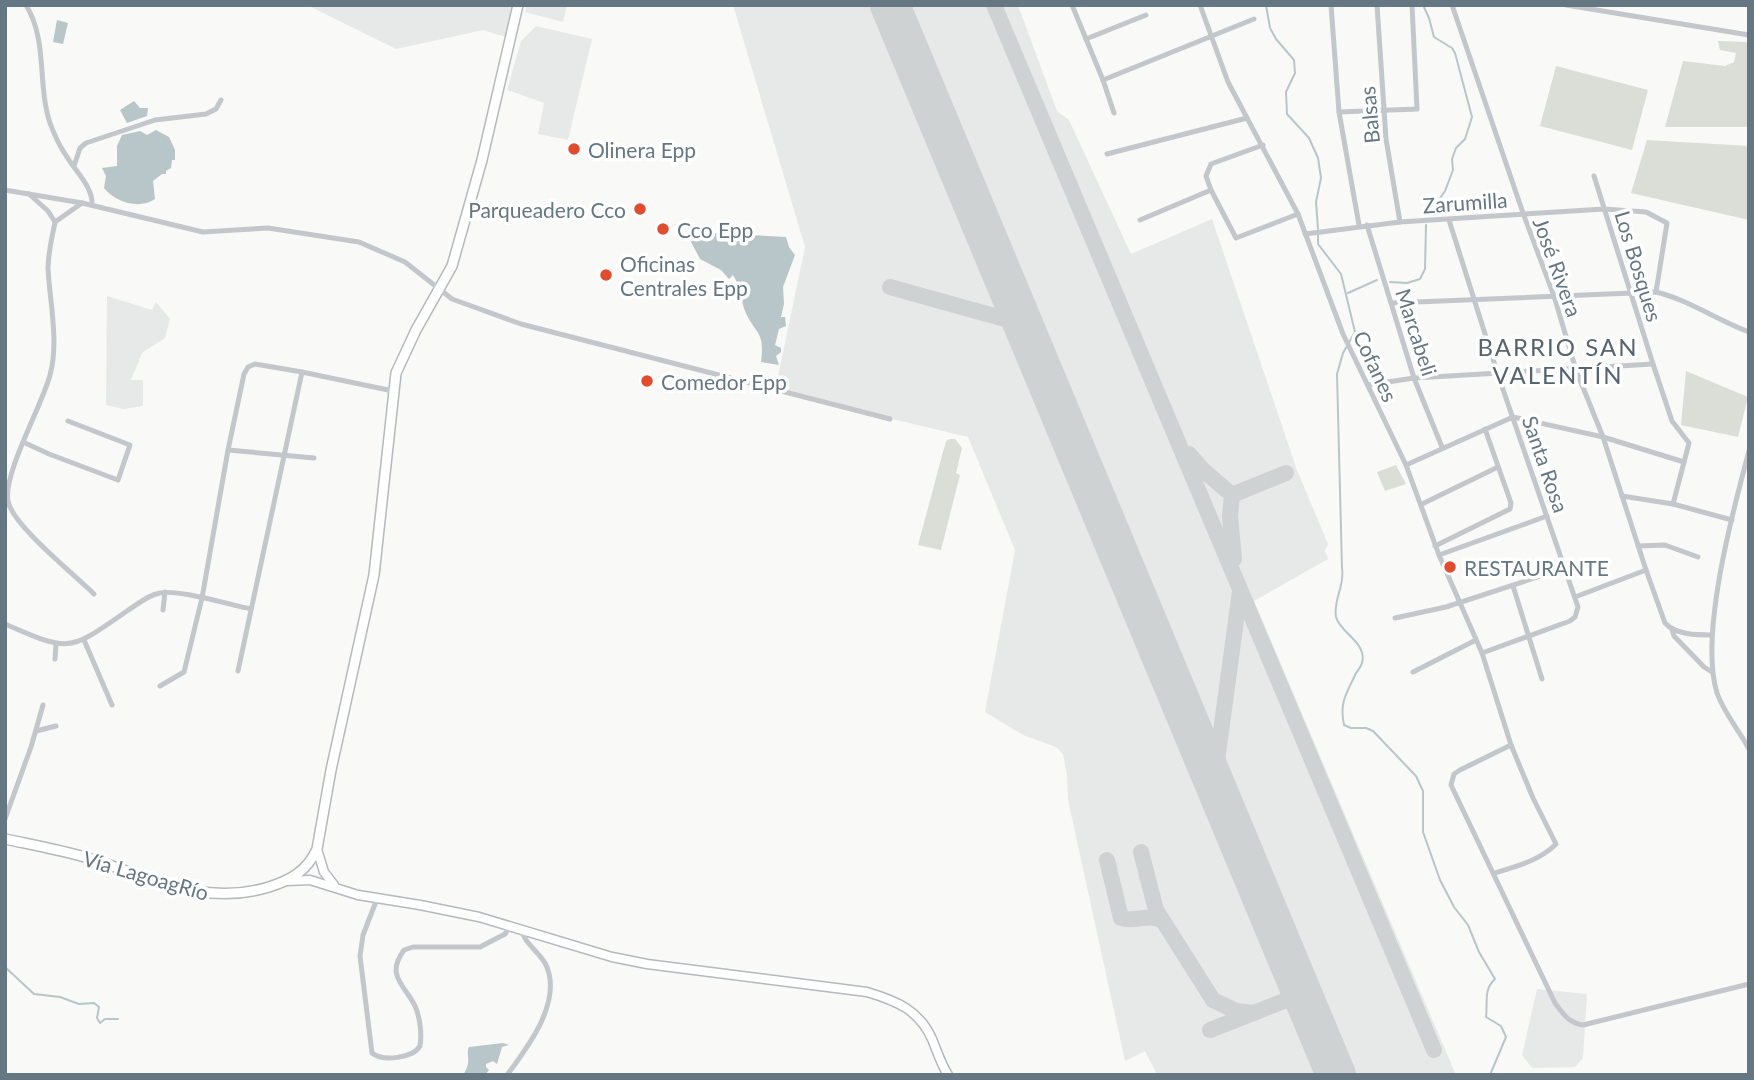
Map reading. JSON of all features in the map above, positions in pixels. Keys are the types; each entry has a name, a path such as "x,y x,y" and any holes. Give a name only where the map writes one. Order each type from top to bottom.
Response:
{"highway":[{"path":"287,881 305,868 317,849 331,770 373,575 393,391 401,359 452,266 518,5"},
{"name":"Vía LagoagRío","path":"5,839 78,855 144,877 208,894 240,894 287,881"}],"main road":[{"path":"317,849 324,872 336,887"},
{"path":"287,881 310,880 377,899 439,908 511,925 612,957 646,964 867,992 908,1008 925,1026 948,1075"}],"street":[{"path":"26,5 37,29 43,87 51,123 67,158 91,194 92,205"},
{"path":"1072,5 1114,113"},
{"name":"Cofanes","path":"1200,5 1228,82 1298,214 1343,334 1406,465 1439,555 1482,653 1511,746 1556,844 1547,853 1528,862 1494,873"},
{"path":"1332,5 1339,112 1359,225"},
{"name":"Balsas","path":"1377,5 1384,111 1400,222"},
{"path":"1339,112 1418,109 1412,5"},
{"name":"José Rivera","path":"1452,5 1665,623 1672,629 1674,636 1712,672"},
{"path":"1566,5 1749,34"},
{"path":"1086,39 1146,15"},
{"path":"1103,80 1254,19"},
{"path":"74,166 80,148 86,143 155,120 206,114 216,109 221,100"},
{"path":"1107,154 1247,118"},
{"path":"1263,145 1211,164 1206,176 1211,190 1236,238 1298,214"},
{"name":"Los Bosques","path":"1594,176 1672,421 1689,443 1684,462"},
{"path":"5,190 82,202 203,232 268,228 359,242 405,262 452,299 521,324 566,338 890,419"},
{"path":"1140,220 1211,190"},
{"path":"28,193 48,211 55,222"},
{"path":"82,202 55,222 48,257 52,298 52,368 23,442 8,492 10,508 27,531 94,594"},
{"name":"Zarumilla","path":"1305,234 1359,225 1523,213 1604,209 1646,212 1667,223 1656,292"},
{"name":"Santa Rosa","path":"1449,220 1498,375 1575,597"},
{"name":"Marcabeli","path":"1367,225 1415,378 1442,447"},
{"path":"1392,303 1656,292 1684,301 1749,332"},
{"path":"160,686 184,672 202,598 228,450 244,374 248,367 255,364 393,391"},
{"path":"1368,385 1415,378 1653,364"},
{"path":"238,671 302,372"},
{"path":"1406,465 1513,417 1603,437 1684,462 1673,504"},
{"path":"23,442 118,480 131,445 68,421"},
{"path":"1436,546 1510,509 1511,503 1485,429"},
{"path":"228,450 314,458"},
{"path":"1749,450 1732,520 1712,635 1712,672 1718,695 1749,749"},
{"path":"1422,504 1498,467"},
{"path":"1622,496 1673,504 1732,520"},
{"path":"1439,555 1547,516"},
{"path":"1638,546 1665,545 1698,557"},
{"path":"1395,618 1460,603 1565,568"},
{"path":"1482,653 1575,617 1578,607 1575,597 1646,570"},
{"path":"1513,586 1542,679"},
{"path":"5,624 56,644 67,645 84,640 144,600 165,592 250,609"},
{"path":"163,610 165,592"},
{"path":"1672,629 1695,635 1712,635"},
{"path":"84,640 112,705"},
{"path":"1413,671 1476,640"},
{"path":"55,659 56,644"},
{"path":"5,819 43,705"},
{"path":"36,731 56,726"},
{"path":"1511,746 1460,770 1451,779 1451,785 1563,1015 1574,1024 1583,1025 1749,984"},
{"path":"377,899 363,935 360,956 372,1054 383,1059 414,1053 420,1046 416,1008 401,987 396,970 404,950 413,947 480,947 505,934 511,925"},
{"path":"507,1075 540,1023 552,993 549,970 540,955 524,939 521,928"}],"shaded area":[{"path":"307,5 514,5 506,37 483,30 396,49"},
{"path":"527,5 567,5 563,22 525,12"},
{"path":"733,5 1018,5 1057,111 1069,120 1131,254 1212,219 1297,470 1328,544 1325,551 1328,559 1254,601 1456,1075 1157,1075 1145,1051 1125,1061 1068,800 1063,754 1056,747 1023,735 985,712 1015,550 968,437 775,391 805,247"},
{"path":"57,20 68,23 63,44 53,42"},
{"path":"536,26 592,39 568,140 538,134 544,103 507,90 521,41"},
{"path":"1718,41 1749,42 1749,127 1665,127 1683,61 1725,66 1734,62 1736,53 1720,50"},
{"path":"1556,66 1648,90 1632,150 1540,126"},
{"path":"134,101 140,108 148,108 147,116 127,123 120,110"},
{"path":"156,130 169,137 175,150 175,160 172,160 171,168 166,174 153,181 155,199 142,204 121,201 104,188 106,176 102,168 117,166 117,146 122,135 140,131 147,135"},
{"path":"1647,140 1749,146 1749,220 1631,193"},
{"path":"724,227 751,235 786,237 795,255 783,287 784,304 781,317 785,317 786,326 779,329 775,345 781,348 781,352 776,356 779,365 761,362 761,338 745,311 733,275 729,279 721,270 700,259 691,242 697,235 716,233"},
{"path":"107,296 152,310 156,302 170,319 165,338 142,353 131,380 143,380 143,406 124,409 106,405"},
{"path":"1686,371 1748,397 1738,437 1681,425"},
{"path":"955,439 962,448 956,473 960,475 941,550 918,545 946,441"},
{"path":"1396,465 1406,484 1385,491 1377,472"},
{"path":"1537,989 1587,994 1583,1058 1575,1067 1532,1068 1522,1055"},
{"path":"503,1043 509,1045 502,1047 497,1064 493,1061 486,1064 489,1070 485,1075 463,1075 468,1066 469,1047"}],"waterway":[{"path":"1266,5 1270,28 1294,60 1295,73 1286,92 1287,114 1309,138 1318,158 1321,178 1316,202 1318,229"},
{"path":"1423,5 1434,37 1452,48 1455,53 1472,117 1465,139 1456,148 1452,159 1453,170 1445,191 1429,214"},
{"path":"1390,282 1407,283 1420,279 1425,269 1426,225"},
{"path":"1318,235 1318,244 1341,274 1355,332 1343,353 1337,374 1342,581 1336,604 1336,617 1363,656 1362,664 1345,698 1342,710 1344,725 1373,731 1416,776 1423,791 1423,832 1440,880 1454,907 1468,925 1479,952 1495,979 1487,992 1486,1017 1501,1026 1506,1037 1490,1075"},
{"path":"1348,293 1377,280"},
{"path":"5,967 34,994 60,997 79,1004 94,1003 99,1007 97,1018 100,1023 105,1019 118,1019"}],"taxiway":[{"path":"994,5 1434,1050"},
{"path":"890,287 1023,324"},
{"path":"1189,454 1232,495 1230,516 1234,559"},
{"path":"1232,495 1286,473"},
{"path":"1214,783 1240,591"},
{"path":"1141,852 1156,910 1213,1000 1236,1011 1254,1013"},
{"path":"1107,860 1121,918 1152,917 1162,920"},
{"path":"1210,1030 1302,994"}],"runway":[{"path":"890,5 1336,1075"}],"place":[{"name":"Olinera Epp","path":"574,149"},
{"name":"Parqueadero Cco","path":"640,209"},
{"name":"Cco Epp","path":"663,229"},
{"name":"Oficinas Centrales Epp","path":"606,275"},
{"name":"Comedor Epp","path":"647,381"},
{"name":"RESTAURANTE","path":"1450,567"}],"district":[{"name":"BARRIO SAN VALENTÍN","path":"1558,360"}]}
